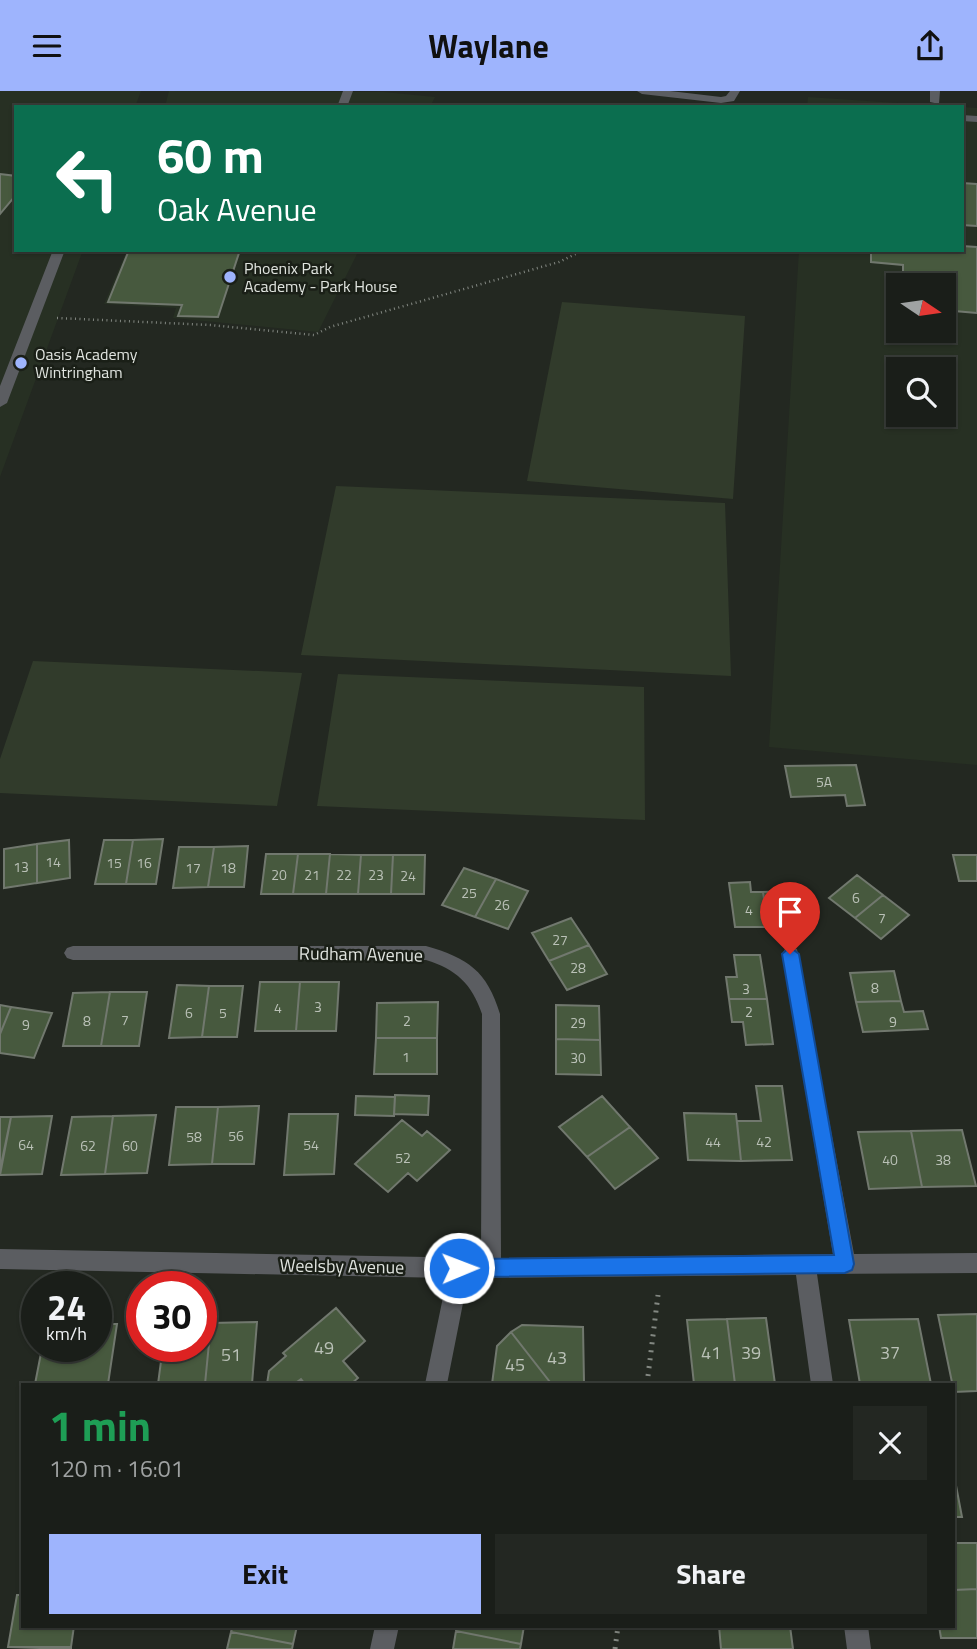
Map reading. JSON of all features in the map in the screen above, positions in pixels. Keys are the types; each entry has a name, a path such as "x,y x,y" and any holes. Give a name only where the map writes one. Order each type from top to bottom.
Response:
{"street":[{"path":"642,91 720,100 730,99 735,91"},
{"path":"0,403 59,252"},
{"name":"Rudham Avenue","path":"73,953 426,953 448,959 468,971 485,991 491,1014 491,1267"},
{"path":"790,954 845,1264"},
{"name":"Weelsby Avenue","path":"0,1259 459,1268 977,1263"},
{"path":"805,1266 822,1383"},
{"path":"436,1383 459,1268"},
{"path":"382,1649 387,1628"},
{"path":"856,1628 859,1649"}],"path":[{"path":"34,316 211,325 314,335 330,327 559,262 580,252"},
{"path":"647,1383 662,1266"},
{"path":"615,1649 618,1628"}],"shaded area":[{"name":"Oasis Academy Wintringham","path":"0,91 141,91 136,105 14,105 14,252 82,252 0,477"},
{"path":"169,91 384,92 435,97 431,105 166,105"},
{"path":"808,97 927,105 807,105"},
{"path":"964,107 977,108 977,765 769,747 799,252 964,252"},
{"name":"Phoenix Park Academy - Park House","path":"126,252 358,252 318,332 173,318 176,308 104,304"},
{"path":"562,302 745,316 733,499 527,481"},
{"path":"336,486 725,503 731,676 301,655"},
{"path":"33,661 302,673 277,806 0,793 0,759"},
{"path":"338,674 644,687 645,820 317,806"}],"building":[{"path":"0,174 14,176 14,197 0,214"},
{"path":"964,183 977,184 977,226 964,225"},
{"path":"964,246 977,247 977,313 956,311 956,273 903,273 903,265 871,262 871,252 964,252"},
{"path":"128,252 239,252 218,317 178,316 182,305 108,302"},
{"path":"856,765 865,805 847,806 845,795 791,797 785,766"},
{"path":"163,839 156,884 126,884 133,840"},
{"path":"69,840 70,878 37,883 37,844"},
{"path":"104,840 133,840 126,884 95,884"},
{"path":"37,844 37,883 4,888 4,849"},
{"path":"248,846 244,887 208,887 214,847"},
{"path":"179,847 214,847 208,887 173,888"},
{"path":"266,854 298,854 293,894 261,894"},
{"path":"298,854 330,854 326,894 293,894"},
{"path":"330,854 361,855 358,894 326,894"},
{"path":"361,855 393,855 391,894 358,894"},
{"path":"393,855 425,855 424,894 391,894"},
{"path":"953,855 977,855 977,881 959,881"},
{"path":"464,868 496,879 475,917 442,905"},
{"path":"857,875 883,895 855,918 829,898"},
{"path":"496,879 528,891 508,929 475,917"},
{"path":"750,882 751,892 763,892 768,927 735,927 729,883"},
{"path":"796,891 802,926 768,927 763,892"},
{"path":"883,895 909,915 881,939 855,918"},
{"path":"571,918 589,945 549,961 532,933"},
{"path":"589,945 607,974 567,990 549,961"},
{"path":"734,955 760,955 767,999 729,999 726,977 737,977"},
{"path":"894,971 901,1001 856,1002 850,973"},
{"path":"260,982 300,982 296,1031 255,1031"},
{"path":"300,982 339,982 336,1031 296,1031"},
{"path":"177,985 209,986 202,1037 169,1038"},
{"path":"209,986 243,986 237,1037 202,1037"},
{"path":"110,992 101,1046 63,1046 73,993"},
{"path":"110,992 147,992 139,1046 101,1046"},
{"path":"729,999 767,999 773,1044 746,1045 743,1022 732,1022"},
{"path":"901,1001 904,1012 923,1011 928,1029 863,1032 856,1002"},
{"path":"438,1002 437,1038 376,1038 377,1003"},
{"path":"0,1005 11,1007 0,1034"},
{"path":"556,1005 599,1006 600,1040 556,1039"},
{"path":"11,1007 52,1013 34,1058 0,1053 0,1034"},
{"path":"376,1038 437,1038 437,1074 374,1074"},
{"path":"556,1039 600,1040 601,1075 556,1074"},
{"path":"756,1086 782,1086 792,1160 741,1161 737,1121 761,1121"},
{"path":"395,1095 429,1096 428,1115 394,1114"},
{"path":"356,1096 395,1097 394,1116 355,1115"},
{"path":"602,1096 630,1127 587,1157 559,1127"},
{"path":"259,1106 254,1164 212,1164 218,1107"},
{"path":"176,1107 218,1107 212,1164 169,1165"},
{"path":"684,1113 736,1114 741,1161 688,1160"},
{"path":"289,1114 338,1114 334,1174 284,1175"},
{"path":"156,1115 147,1173 105,1174 113,1116"},
{"path":"52,1116 42,1174 0,1175 11,1117"},
{"path":"113,1116 105,1174 61,1175 72,1117"},
{"path":"0,1117 11,1117 0,1170"},
{"path":"402,1120 422,1136 427,1131 450,1150 417,1181 408,1173 388,1192 355,1164"},
{"path":"630,1127 658,1158 615,1189 587,1157"},
{"path":"962,1130 976,1186 922,1187 911,1131"},
{"path":"911,1131 922,1187 869,1189 858,1132"},
{"path":"336,1308 365,1341 343,1361 358,1378 352,1383 304,1383 301,1379 295,1383 267,1383 269,1371 286,1356 283,1353"},
{"path":"977,1314 977,1391 955,1392 938,1315"},
{"path":"766,1318 775,1383 735,1383 727,1319"},
{"path":"727,1319 735,1383 694,1383 687,1320"},
{"path":"918,1319 931,1383 860,1383 849,1320"},
{"path":"257,1322 252,1383 205,1383 207,1362 217,1362 217,1323"},
{"path":"112,1324 117,1324 112,1357"},
{"path":"522,1325 583,1327 584,1382 550,1382 511,1332"},
{"path":"511,1332 550,1383 492,1383 497,1346"},
{"path":"39,1362 111,1362 108,1383 35,1383"},
{"path":"161,1362 207,1362 205,1383 158,1383"},
{"path":"955,1480 962,1517 955,1517"},
{"path":"955,1543 977,1543 977,1589 955,1590"},
{"path":"977,1589 977,1638 941,1638 939,1628 955,1628 955,1590"},
{"path":"17,1595 21,1595 21,1628 74,1628 71,1647 8,1647"},
{"path":"232,1628 297,1628 293,1644 231,1632"},
{"path":"457,1628 524,1628 521,1644 456,1631"},
{"path":"719,1628 790,1628 793,1649 721,1649"},
{"path":"456,1631 521,1644 520,1649 453,1649"},
{"path":"231,1632 293,1644 292,1649 227,1649"},
{"path":"8,1647 71,1647 71,1649"}],"place":[{"name":"Phoenix Park Academy - Park House","path":"230,277"},
{"name":"Oasis Academy Wintringham","path":"21,363"}],"route":[{"path":"459,1268 845,1264 790,954"}]}
